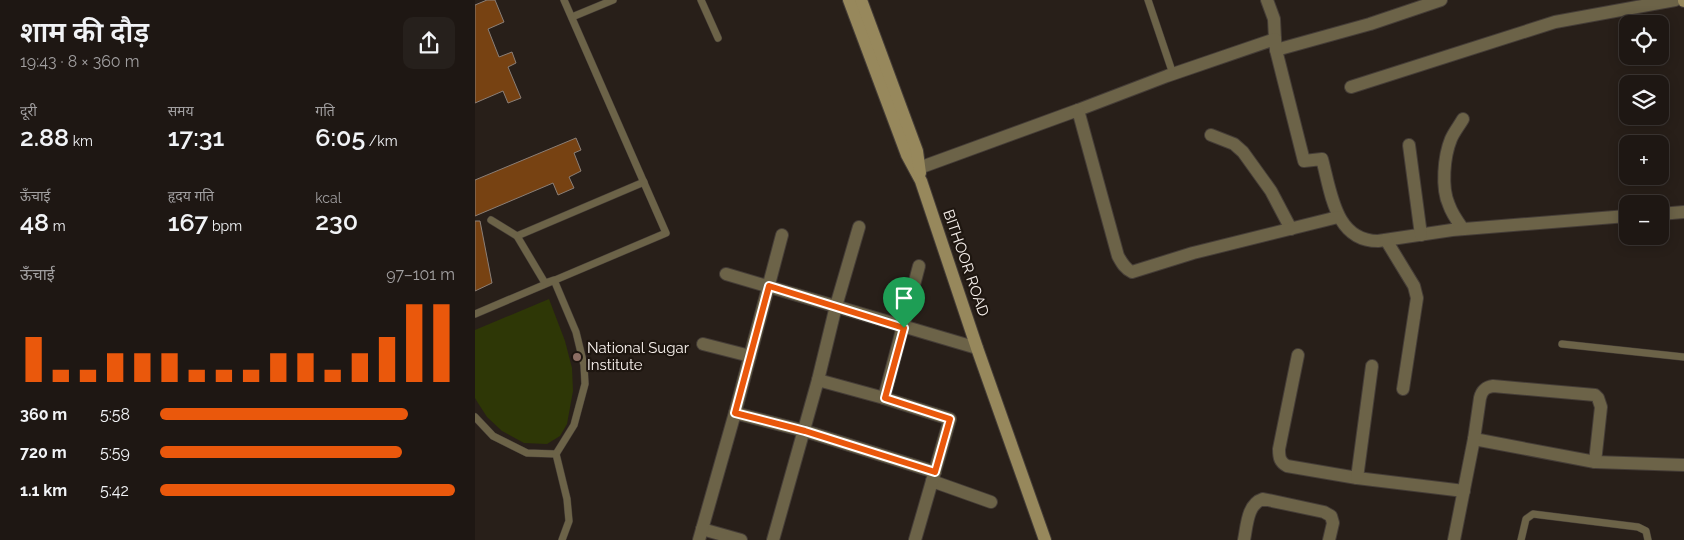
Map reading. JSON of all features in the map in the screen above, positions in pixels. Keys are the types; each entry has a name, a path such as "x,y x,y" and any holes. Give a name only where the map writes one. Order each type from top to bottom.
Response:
{"street":[{"name":"BITHOOR ROAD","path":"849,0 907,154 920,174 977,348 1045,540"},
{"path":"861,0 917,151 920,174 1173,74 1276,45 1370,24 1441,0"},
{"path":"1267,0 1274,19 1276,45 1304,162 1322,159 1338,217 1360,239 1368,241 1386,240 1463,230 1619,217"},
{"path":"1351,87 1555,22 1675,0"},
{"path":"1078,110 1118,256 1127,270 1132,272 1193,253 1338,217"},
{"path":"1463,119 1448,151 1445,179 1446,196 1449,206 1463,230"},
{"path":"1211,135 1234,144 1243,152 1271,192 1291,229"},
{"path":"1409,145 1421,235"},
{"path":"1669,213 1684,212"},
{"path":"773,540 805,431 836,306 859,227"},
{"path":"741,540 700,534 751,356 783,235"},
{"path":"1386,240 1414,286 1417,298 1403,389"},
{"path":"885,398 919,266"},
{"path":"725,274 977,348"},
{"path":"703,344 751,356"},
{"path":"1298,355 1279,449 1280,460 1287,466 1357,478 1463,491"},
{"path":"1357,478 1372,366"},
{"path":"818,380 885,398 950,419 915,540"},
{"path":"1454,540 1481,394 1485,388 1592,394 1598,398 1600,402 1595,462"},
{"path":"735,413 805,431 934,476 991,502"},
{"path":"1474,439 1595,462 1684,465"},
{"path":"1244,540 1251,508 1256,501 1263,499 1324,512 1331,516 1333,523 1329,540"}],"lane":[{"path":"475,314 666,233 564,0"},
{"path":"572,17 613,0"},
{"path":"701,0 718,38"},
{"path":"1148,0 1173,74"},
{"path":"517,236 644,182"},
{"path":"491,220 517,236 545,283 554,280"},
{"path":"554,280 576,332 584,365 585,384 575,425 556,454 567,499 569,521 562,540"},
{"path":"1562,344 1684,357"},
{"path":"475,417 493,436 527,453 556,454"},
{"path":"1521,540 1526,519 1533,514 1638,527 1645,531 1648,540"}],"green space":[{"path":"549,299 565,341 572,368 573,391 567,424 560,436 547,444 524,443 502,431 487,417 475,398 475,330"}],"building":[{"path":"487,0 495,0 504,22 488,29 499,57 512,52 516,63 508,67 521,98 508,103 503,91 475,103 475,5"},
{"path":"576,138 581,150 574,153 581,171 569,177 574,188 558,195 553,183 475,216 475,180"},
{"path":"475,221 480,221 492,283 475,291"}],"place":[{"name":"National Sugar Institute","path":"577,357"}],"route":[{"path":"769,286 904,328 885,398 950,419 935,472 805,431 735,413 769,286"}]}
